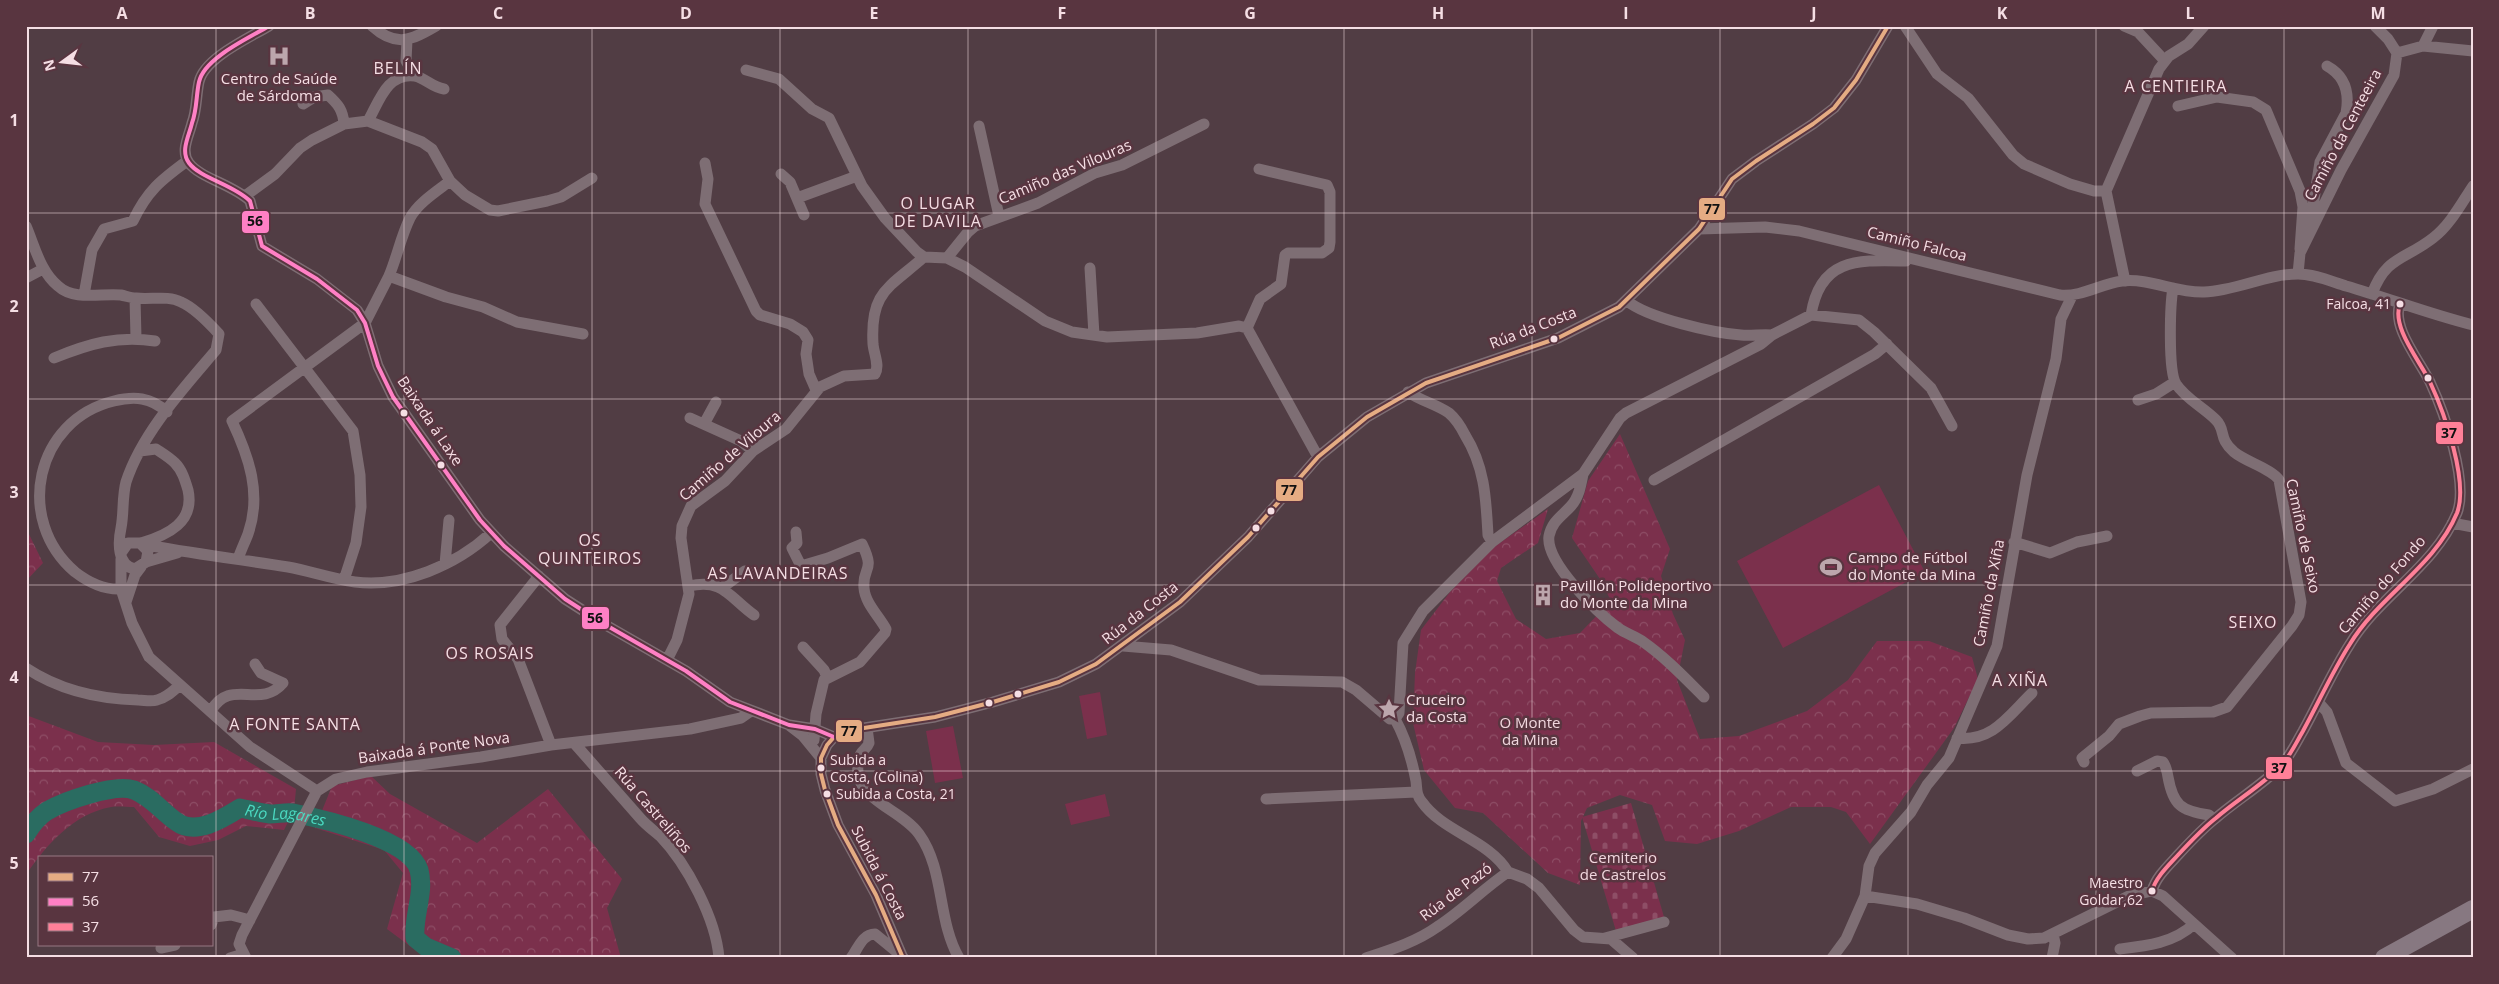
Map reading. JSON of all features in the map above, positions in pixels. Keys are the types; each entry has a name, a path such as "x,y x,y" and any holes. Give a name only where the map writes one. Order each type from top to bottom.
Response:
{"main road":[{"path":"2384,958 2473,910"},
{"path":"2406,958 2473,921"}],"street":[{"path":"269,26 220,55 207,66 201,75 196,111 185,150 187,161 198,171 245,196 275,174 300,148 344,124 368,122 422,142 432,149 450,181 465,195 484,207 498,211 561,197 592,178"},
{"path":"372,26 380,34 390,38 407,40 436,26"},
{"name":"Rúa da Costa","path":"830,741 851,730 935,717 1041,688 1079,674 1123,646 1180,602 1248,537 1318,457 1367,417 1408,392 1458,371 1558,338 1593,321 1627,301 1699,229 1732,179 1756,161 1814,124 1834,108 1856,80 1888,26"},
{"path":"1905,26 1937,74 1968,98 2013,156 2024,164 2070,184 2094,191 2106,191"},
{"path":"2124,26 2138,32 2165,61"},
{"path":"2125,281 2106,191 2159,70 2169,56 2188,44 2204,26"},
{"path":"2376,26 2397,53 2423,46 2473,50"},
{"path":"2423,46 2433,26"},
{"path":"407,40 406,61 415,76 434,88 444,89"},
{"name":"Camiño da Centeeira","path":"2300,253 2340,170 2394,75 2397,53"},
{"name":"Camiño da Centeeira","path":"2309,234 2320,162 2348,106 2344,81 2340,73 2327,66"},
{"path":"746,70 779,79 812,109 829,118 857,176 885,218 903,240 924,257 947,258 965,267 1045,321 1072,332 1094,336 1197,333 1240,326 1247,328 1318,457"},
{"path":"368,122 389,83 396,78 415,76"},
{"path":"303,104 314,97 328,95 339,105 344,114 344,124"},
{"name":"Camiño da Centeeira","path":"2178,106 2217,96 2253,102 2266,110 2300,191 2303,207 2298,274"},
{"name":"Camiño das Vilouras","path":"947,258 968,232 999,216 1038,203 1095,174 1122,165 1204,124"},
{"path":"980,126 999,216"},
{"path":"84,295 92,250 104,229 133,221 142,202 156,183 187,161"},
{"path":"705,163 708,178 704,204 746,293 760,315 790,324 803,332 808,340 806,354 809,374 816,390"},
{"path":"1247,328 1260,299 1281,284 1285,255 1288,253 1322,253 1329,248 1330,242 1330,192 1327,185 1259,169"},
{"path":"781,174 790,182 804,215"},
{"path":"797,198 857,176"},
{"path":"238,559 251,525 255,494 252,470 232,421 364,323 397,258 411,217 420,206 450,181"},
{"path":"2372,294 2387,266 2433,238 2451,219 2473,186"},
{"name":"Baixada á Laxe","path":"245,196 253,209 262,246 343,297 357,310 364,323 378,366 392,397 491,533 565,599 604,624 686,670 722,697 751,711 830,741"},
{"path":"26,226 43,269 58,286 67,292 84,295 122,295 134,298 171,299 181,302 209,323 219,334 216,350 148,435 140,450 126,483 119,537 121,589 132,623 149,657 212,711 250,747 317,791 242,935 240,944 244,956 230,958"},
{"name":"Camiño Falcoa","path":"1699,229 1765,227 1799,230 2060,295 2072,296 2111,283 2125,281 2152,283 2191,292 2212,292 2285,275 2298,274"},
{"name":"Camiño de Viloura","path":"667,660 677,640 689,594 681,538 687,512 691,506 725,481 753,451 786,429 816,390 844,376 875,374 878,366 874,355 873,333 876,304 891,284 924,257"},
{"path":"1811,315 1814,298 1818,290 1836,270 1847,263 1927,261"},
{"path":"1090,268 1094,336"},
{"path":"26,278 43,269"},
{"path":"2298,274 2309,275 2372,294 2434,316 2473,325"},
{"path":"388,276 446,297 483,307 517,322 537,328 583,334"},
{"path":"2138,400 2156,394 2175,382 2171,355 2173,288"},
{"name":"Camiño da Xiña","path":"1832,958 1846,939 1864,896 1869,866 1875,853 1911,812 1927,785 1949,758 1997,646 2027,475 2056,359 2061,319 2072,296"},
{"path":"134,298 136,338"},
{"path":"1627,301 1643,312 1725,332 1740,339 1772,335"},
{"path":"256,304 353,431 360,475 361,508 356,543 344,580"},
{"name":"Camiño do Fondo","path":"2152,891 2157,878 2168,865 2214,819 2280,766 2290,755 2320,704 2350,644 2371,617 2433,551 2452,523 2461,498 2460,476 2430,383 2400,326 2396,312 2400,304"},
{"path":"1395,719 1399,713 1401,652 1408,633 1423,611 1492,542 1583,474 1620,418 1626,413 1755,348 1772,335 1811,315 1860,320 1888,344 1931,388 1952,426"},
{"path":"54,358 100,341 136,338 155,341"},
{"path":"1740,339 1744,348 1755,348"},
{"path":"1730,360 1737,350 1740,339"},
{"path":"1654,480 1875,354 1888,344"},
{"name":"Camiño de Seixo","path":"2084,762 2082,758 2109,736 2118,724 2151,714 2213,712 2227,707 2298,615 2301,602 2279,480 2276,475 2248,461 2230,448 2222,439 2219,424 2175,382"},
{"path":"1408,392 1421,400 1438,406 1451,415 1472,447 1483,477 1488,535 1492,542"},
{"path":"121,589 94,584 67,565 56,552 47,535 40,513 39,488 43,468 51,448 63,430 88,410 102,404 130,397 151,400 167,412"},
{"path":"704,424 716,402"},
{"path":"690,418 741,441 753,451"},
{"path":"140,450 156,449 176,463 184,476 189,495 189,511 182,523 169,532 140,544"},
{"path":"1583,474 1579,491 1572,505 1557,518 1551,529 1549,545 1553,557 1594,609 1620,629 1641,640 1673,666 1704,697"},
{"path":"444,564 449,520"},
{"path":"2452,523 2473,527"},
{"path":"122,524 127,537 140,544 148,557 135,575 126,602"},
{"path":"796,532 797,543 792,548 801,566 828,558 862,544 870,559 864,584 865,593 886,629 886,633 860,662 827,677 822,684 811,735 821,758"},
{"path":"121,556 128,543 140,544 295,568 344,580 372,583 395,580 444,564 469,551 491,533"},
{"path":"2014,542 2050,553 2077,542 2107,536"},
{"path":"121,556 129,568 143,565 166,555 184,552"},
{"path":"723,587 745,571 756,574"},
{"path":"539,576 500,625 500,630 502,639 518,659 551,746"},
{"path":"689,586 698,584 723,587 738,603 754,615"},
{"path":"1123,646 1172,650 1259,680 1342,682 1356,690 1390,719 1395,719"},
{"path":"803,647 824,670 827,677"},
{"path":"212,711 221,698 233,694 266,695 277,690 283,683 261,673 255,664"},
{"path":"26,668 41,678 76,691 111,699 156,701 166,697 180,685"},
{"path":"1957,738 1967,739 1987,736 2032,693"},
{"path":"2320,704 2327,712 2346,763 2395,801 2433,790 2473,769"},
{"name":"Baixada á Ponte Nova","path":"317,791 336,779 367,772 711,726 742,718 751,711"},
{"path":"1395,719 1402,731 1416,782 1416,792 1431,811 1501,860 1508,872 1527,879 1539,888 1574,930 1583,937 1611,939 1633,958"},
{"path":"867,728 869,743 860,758 859,778 861,787 906,820 919,834 930,852 946,926 959,958"},
{"name":"Subida á Costa","path":"830,741 821,758 821,774 825,790 838,825 876,895 903,957"},
{"name":"Rúa Castreliños","path":"574,744 645,823 661,837 683,867 706,909 718,945 719,958"},
{"path":"2137,771 2157,761 2163,762 2171,794 2176,803 2196,814 2209,815 2214,819"},
{"path":"1266,799 1416,792"},
{"name":"Rúa de Pazó","path":"1366,958 1403,944 1437,928 1475,895 1508,872"},
{"path":"1864,896 1917,904 2020,938 2036,939 2053,934 2128,896 2152,891 2163,896 2232,958"},
{"path":"212,922 214,916 231,915 250,920"},
{"path":"1605,938 1664,922"},
{"path":"2120,949 2154,944 2184,933 2194,924"},
{"path":"851,958 864,938 871,934 875,934 903,957"},
{"path":"2052,958 2055,943 2053,934"},
{"path":"161,948 170,946"}],"green space":[{"name":"O Monte da Mina","path":"1620,434 1670,549 1661,576 1673,614 1685,640 1677,680 1700,739 1739,736 1807,711 1848,680 1877,641 1929,641 1972,657 1978,679 1954,728 1870,844 1846,812 1831,807 1791,807 1739,831 1697,844 1665,841 1652,805 1620,795 1587,808 1581,821 1580,885 1548,873 1483,813 1455,808 1424,770 1413,723 1415,673 1421,630 1450,592 1494,547 1548,509 1538,543 1501,568 1497,581 1516,619 1546,639 1580,633 1611,601 1600,579 1572,538 1588,481"},
{"name":"Campo de Fútbol do Monte da Mina","path":"1879,485 1925,572 1783,648 1737,561"},
{"path":"26,528 43,563 26,581"},
{"path":"1100,692 1107,735 1087,739 1079,696"},
{"path":"26,715 98,742 154,745 214,742 296,789 294,810 284,830 246,826 218,840 190,846 159,837 134,807 111,807 97,811 84,816 62,832 38,856 26,875"},
{"path":"953,726 963,778 935,783 926,731"},
{"path":"371,776 390,794 477,843 548,789 622,879 607,908 621,958 426,958 387,929 403,873 384,850 315,828 332,786"},
{"path":"1105,794 1110,816 1071,825 1065,804"},
{"name":"Cemiterio de Castrelos","path":"1631,803 1664,917 1616,931 1582,817"}],"waterway":[{"name":"Río Lagares","path":"26,834 41,816 55,807 90,794 126,788 140,793 177,822 185,826 193,827 210,824 240,808 270,814 293,813 344,825 383,840 400,849 412,859 419,870 421,887 415,938 426,947 452,958"}],"transit line":[{"name":"56","path":"269,26 228,49 209,65 203,73 199,82 195,113 185,148 186,158 189,163 201,173 235,190 250,201 262,246 317,279 357,310 365,323 378,366 393,397 480,520 504,546 565,599 604,624 686,671 730,702 789,725 815,729 834,737"},
{"name":"77","path":"903,958 876,895 838,825 825,790 821,774 821,758 827,745 834,737 851,730 935,717 993,702 1059,682 1096,664 1180,602 1248,537 1318,457 1367,417 1426,383 1558,338 1619,307 1699,229 1732,179 1834,108 1856,80 1888,26"},
{"name":"37","path":"2152,891 2156,881 2163,872 2201,831 2281,766 2290,754 2350,644 2376,611 2435,549 2457,513 2460,500 2460,484 2448,428 2430,382 2408,344 2399,323 2398,313 2400,304"}],"place":[{"name":"Centro de Saúde de Sárdoma","path":"279,56"},
{"name":"Falcoa, 41","path":"2400,304"},
{"name":"Campo de Fútbol do Monte da Mina","path":"1831,567"},
{"name":"Pavillón Polideportivo do Monte da Mina","path":"1543,595"},
{"name":"Cruceiro da Costa","path":"1389,709"},
{"name":"Subida a Costa, (Colina)","path":"821,768"},
{"name":"Subida a Costa, 21","path":"827,794"},
{"name":"Maestro Goldar,62","path":"2152,891"}],"district":[{"name":"BELÍN","path":"398,68"},
{"name":"A CENTIEIRA","path":"2176,86"},
{"name":"O LUGAR DE DAVILA","path":"938,212"},
{"name":"OS QUINTEIROS","path":"590,549"},
{"name":"AS LAVANDEIRAS","path":"778,573"},
{"name":"SEIXO","path":"2253,622"},
{"name":"OS ROSAIS","path":"490,653"},
{"name":"A XIÑA","path":"2020,680"},
{"name":"A FONTE SANTA","path":"295,724"}]}
